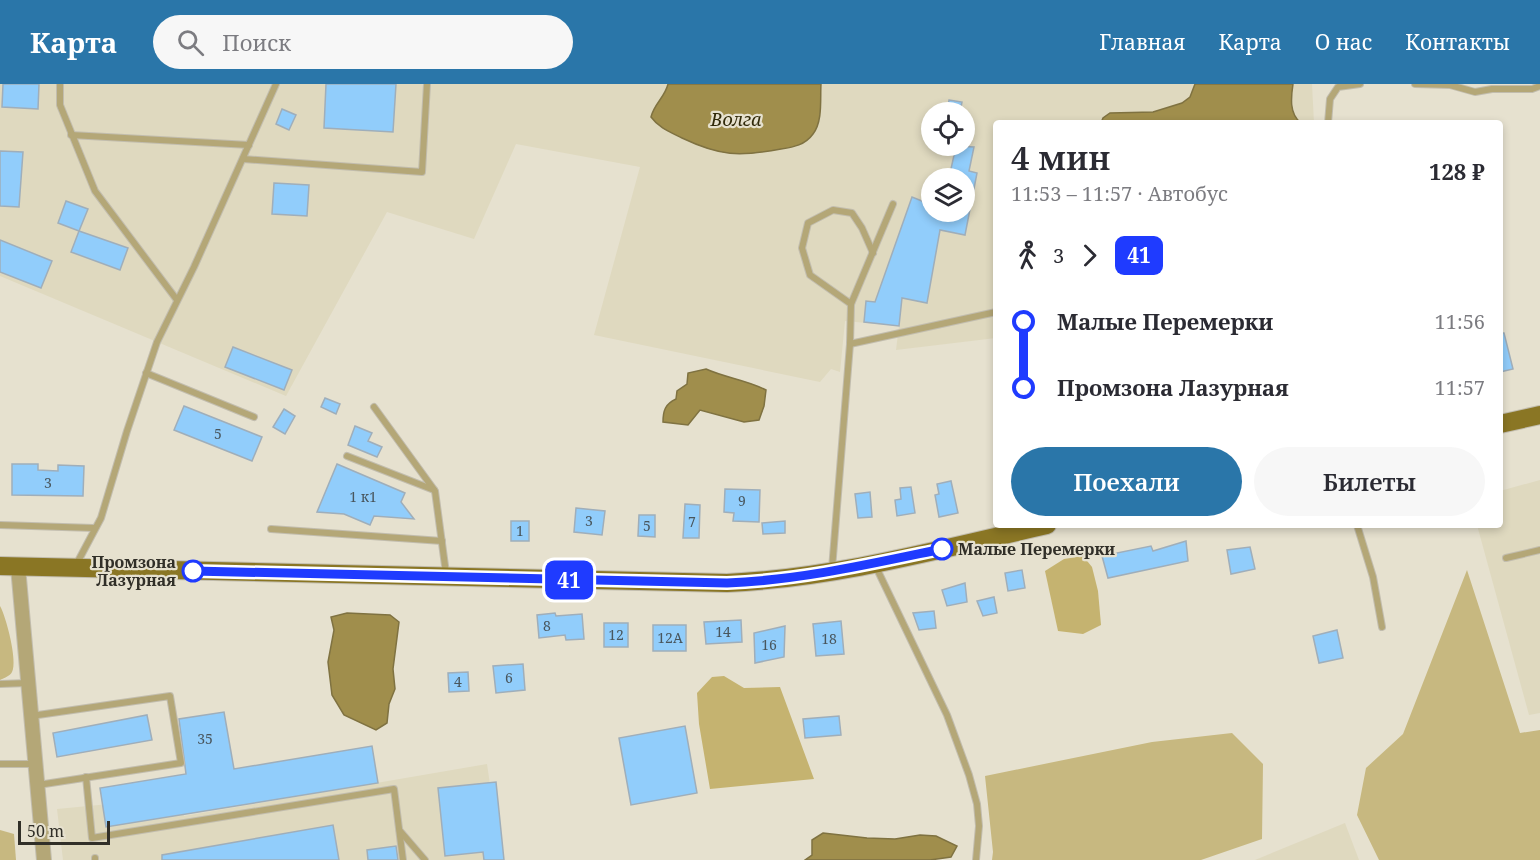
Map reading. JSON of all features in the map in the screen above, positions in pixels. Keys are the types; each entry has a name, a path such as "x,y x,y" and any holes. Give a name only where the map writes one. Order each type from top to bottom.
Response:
{"main road":[{"path":"1503,423 1540,415"},
{"path":"9,567 727,583 777,580 832,572 1034,528"}],"street":[{"path":"9,567 28,683 44,860"}],"lane":[{"path":"60,84 60,105 95,191 177,300"},
{"path":"74,568 101,518 156,342 276,84"},
{"path":"243,159 422,172 427,84"},
{"path":"1328,120 1330,99 1338,87 1360,84"},
{"path":"1415,84 1449,85 1475,92 1540,86"},
{"path":"71,135 249,145"},
{"path":"832,572 850,344 851,304 894,204"},
{"path":"851,304 810,275 802,248 808,223 833,210 852,213 862,228 873,253"},
{"path":"850,344 993,313"},
{"path":"146,373 254,417"},
{"path":"374,407 435,491 446,577"},
{"path":"347,456 435,491"},
{"path":"0,525 94,528"},
{"path":"271,528 442,541"},
{"path":"1358,528 1373,577 1382,627"},
{"path":"1506,558 1540,550"},
{"path":"875,564 947,715 969,775 977,804 979,826 976,860"},
{"path":"0,684 28,683"},
{"path":"31,716 170,696 181,763 38,785"},
{"path":"0,764 36,764"},
{"path":"86,777 92,838 393,789 403,860"},
{"path":"399,830 425,860"}],"shaded area":[{"path":"0,84 668,84 664,97 665,130 701,147 820,105 821,84 1195,84 1190,97 1182,103 1153,112 1119,113 1102,120 993,120 993,338 896,350 899,326 845,321 840,372 831,369 820,382 594,335 640,167 516,144 474,239 387,212 286,396 0,276"},
{"path":"1293,84 1312,84 1314,120 1296,120 1291,98"},
{"path":"1540,480 1540,713 1529,715 1478,528 1503,528 1503,490"},
{"path":"1083,556 1092,567 1098,591 1101,625 1083,634 1058,631 1045,571 1064,559"},
{"path":"1467,570 1520,733 1540,730 1540,860 1379,860 1357,815 1366,768 1403,734"},
{"path":"0,606 8,629 14,659 12,672 0,680"},
{"path":"724,676 744,688 780,687 814,779 710,789 699,724 697,693 712,677"},
{"path":"1232,733 1263,764 1262,839 1201,860 992,860 985,776 1152,742"},
{"path":"487,764 501,860 63,860 57,809 182,797 184,816"},
{"path":"1345,823 1359,860 1255,860"},
{"path":"0,830 14,834 16,860 0,860"}],"water":[{"name":"Волга","path":"668,84 821,84 818,123 810,138 795,146 741,154 719,152 669,132 651,117"},
{"path":"1195,84 1293,84 1291,100 1294,115 1298,120 1102,120 1110,113 1153,112 1182,103 1190,97"},
{"path":"706,369 766,390 759,420 744,422 700,410 688,425 663,422 665,408 676,399 677,391 687,384 688,373"},
{"path":"347,613 390,615 399,622 393,669 395,689 389,704 387,723 376,730 344,715 332,695 328,662 334,630 331,617"},
{"path":"823,833 895,839 920,835 936,836 957,846 951,857 930,860 805,860 812,855 812,840"}],"building":[{"path":"3,84 39,84 38,109 2,107"},
{"path":"326,84 396,84 393,132 324,128"},
{"path":"282,109 296,115 289,130 276,124"},
{"path":"0,151 23,152 19,207 0,206"},
{"path":"954,156 972,156 970,168 951,168"},
{"path":"274,183 309,185 307,216 272,214"},
{"path":"912,197 921,201 921,222 968,222 965,235 940,230 927,303 902,298 899,326 864,322 866,301 875,302"},
{"path":"66,201 88,209 79,231 58,223"},
{"path":"79,231 128,248 120,270 71,252"},
{"path":"0,240 52,261 41,288 0,272"},
{"path":"1503,333 1504,333 1513,369 1503,371"},
{"path":"233,347 292,370 284,390 225,367"},
{"path":"325,398 340,404 336,414 321,407"},
{"path":"184,406 262,437 252,461 174,430"},
{"path":"284,409 295,416 285,434 273,427"},
{"path":"355,426 372,433 368,441 382,447 377,457 348,445"},
{"path":"12,464 38,464 38,470 58,471 58,465 84,466 83,496 12,495"},
{"path":"337,464 405,493 401,502 414,519 374,516 370,525 344,514 317,512"},
{"path":"951,481 958,513 939,517 935,495 939,494 937,484"},
{"path":"911,487 915,513 897,516 895,500 901,499 900,488"},
{"path":"725,489 760,490 759,522 733,521 734,513 724,512"},
{"path":"870,492 872,517 858,518 855,494"},
{"path":"685,504 700,505 699,538 683,538"},
{"path":"576,508 605,511 602,535 574,532"},
{"path":"639,515 655,515 655,537 638,536"},
{"path":"511,521 529,521 529,541 511,541"},
{"path":"785,521 785,533 763,534 762,523"},
{"path":"1186,541 1188,561 1108,578 1102,556 1151,546 1153,551"},
{"path":"1250,547 1255,569 1231,574 1227,550"},
{"path":"1022,570 1025,588 1008,591 1005,573"},
{"path":"965,583 967,602 947,606 942,590"},
{"path":"994,597 997,613 983,616 977,601"},
{"path":"934,611 936,628 919,630 913,613"},
{"path":"555,613 556,616 582,614 584,639 566,640 565,635 539,638 537,615"},
{"path":"741,620 742,642 706,644 704,622"},
{"path":"841,621 844,654 816,656 813,624"},
{"path":"604,623 628,623 628,647 604,647"},
{"path":"653,625 686,625 686,651 653,651"},
{"path":"785,626 784,657 755,663 754,633"},
{"path":"1337,630 1343,658 1319,663 1313,636"},
{"path":"523,664 525,690 496,693 493,666"},
{"path":"468,672 469,691 449,692 448,673"},
{"path":"224,712 234,769 372,746 378,783 106,827 100,788 186,774 179,719"},
{"path":"147,715 152,740 57,757 53,733"},
{"path":"839,716 841,735 805,738 803,719"},
{"path":"685,726 697,793 631,805 619,738"},
{"path":"496,782 504,860 484,860 483,852 445,856 438,788"},
{"path":"333,825 339,860 162,860 162,855"},
{"path":"396,846 398,860 368,860 367,850"}],"bus line":[{"name":"41","path":"193,571 727,583 777,580 842,571 942,549"}],"place":[{"name":"Малые Перемерки","path":"942,549"},
{"name":"Промзона Лазурная","path":"193,571"}]}
